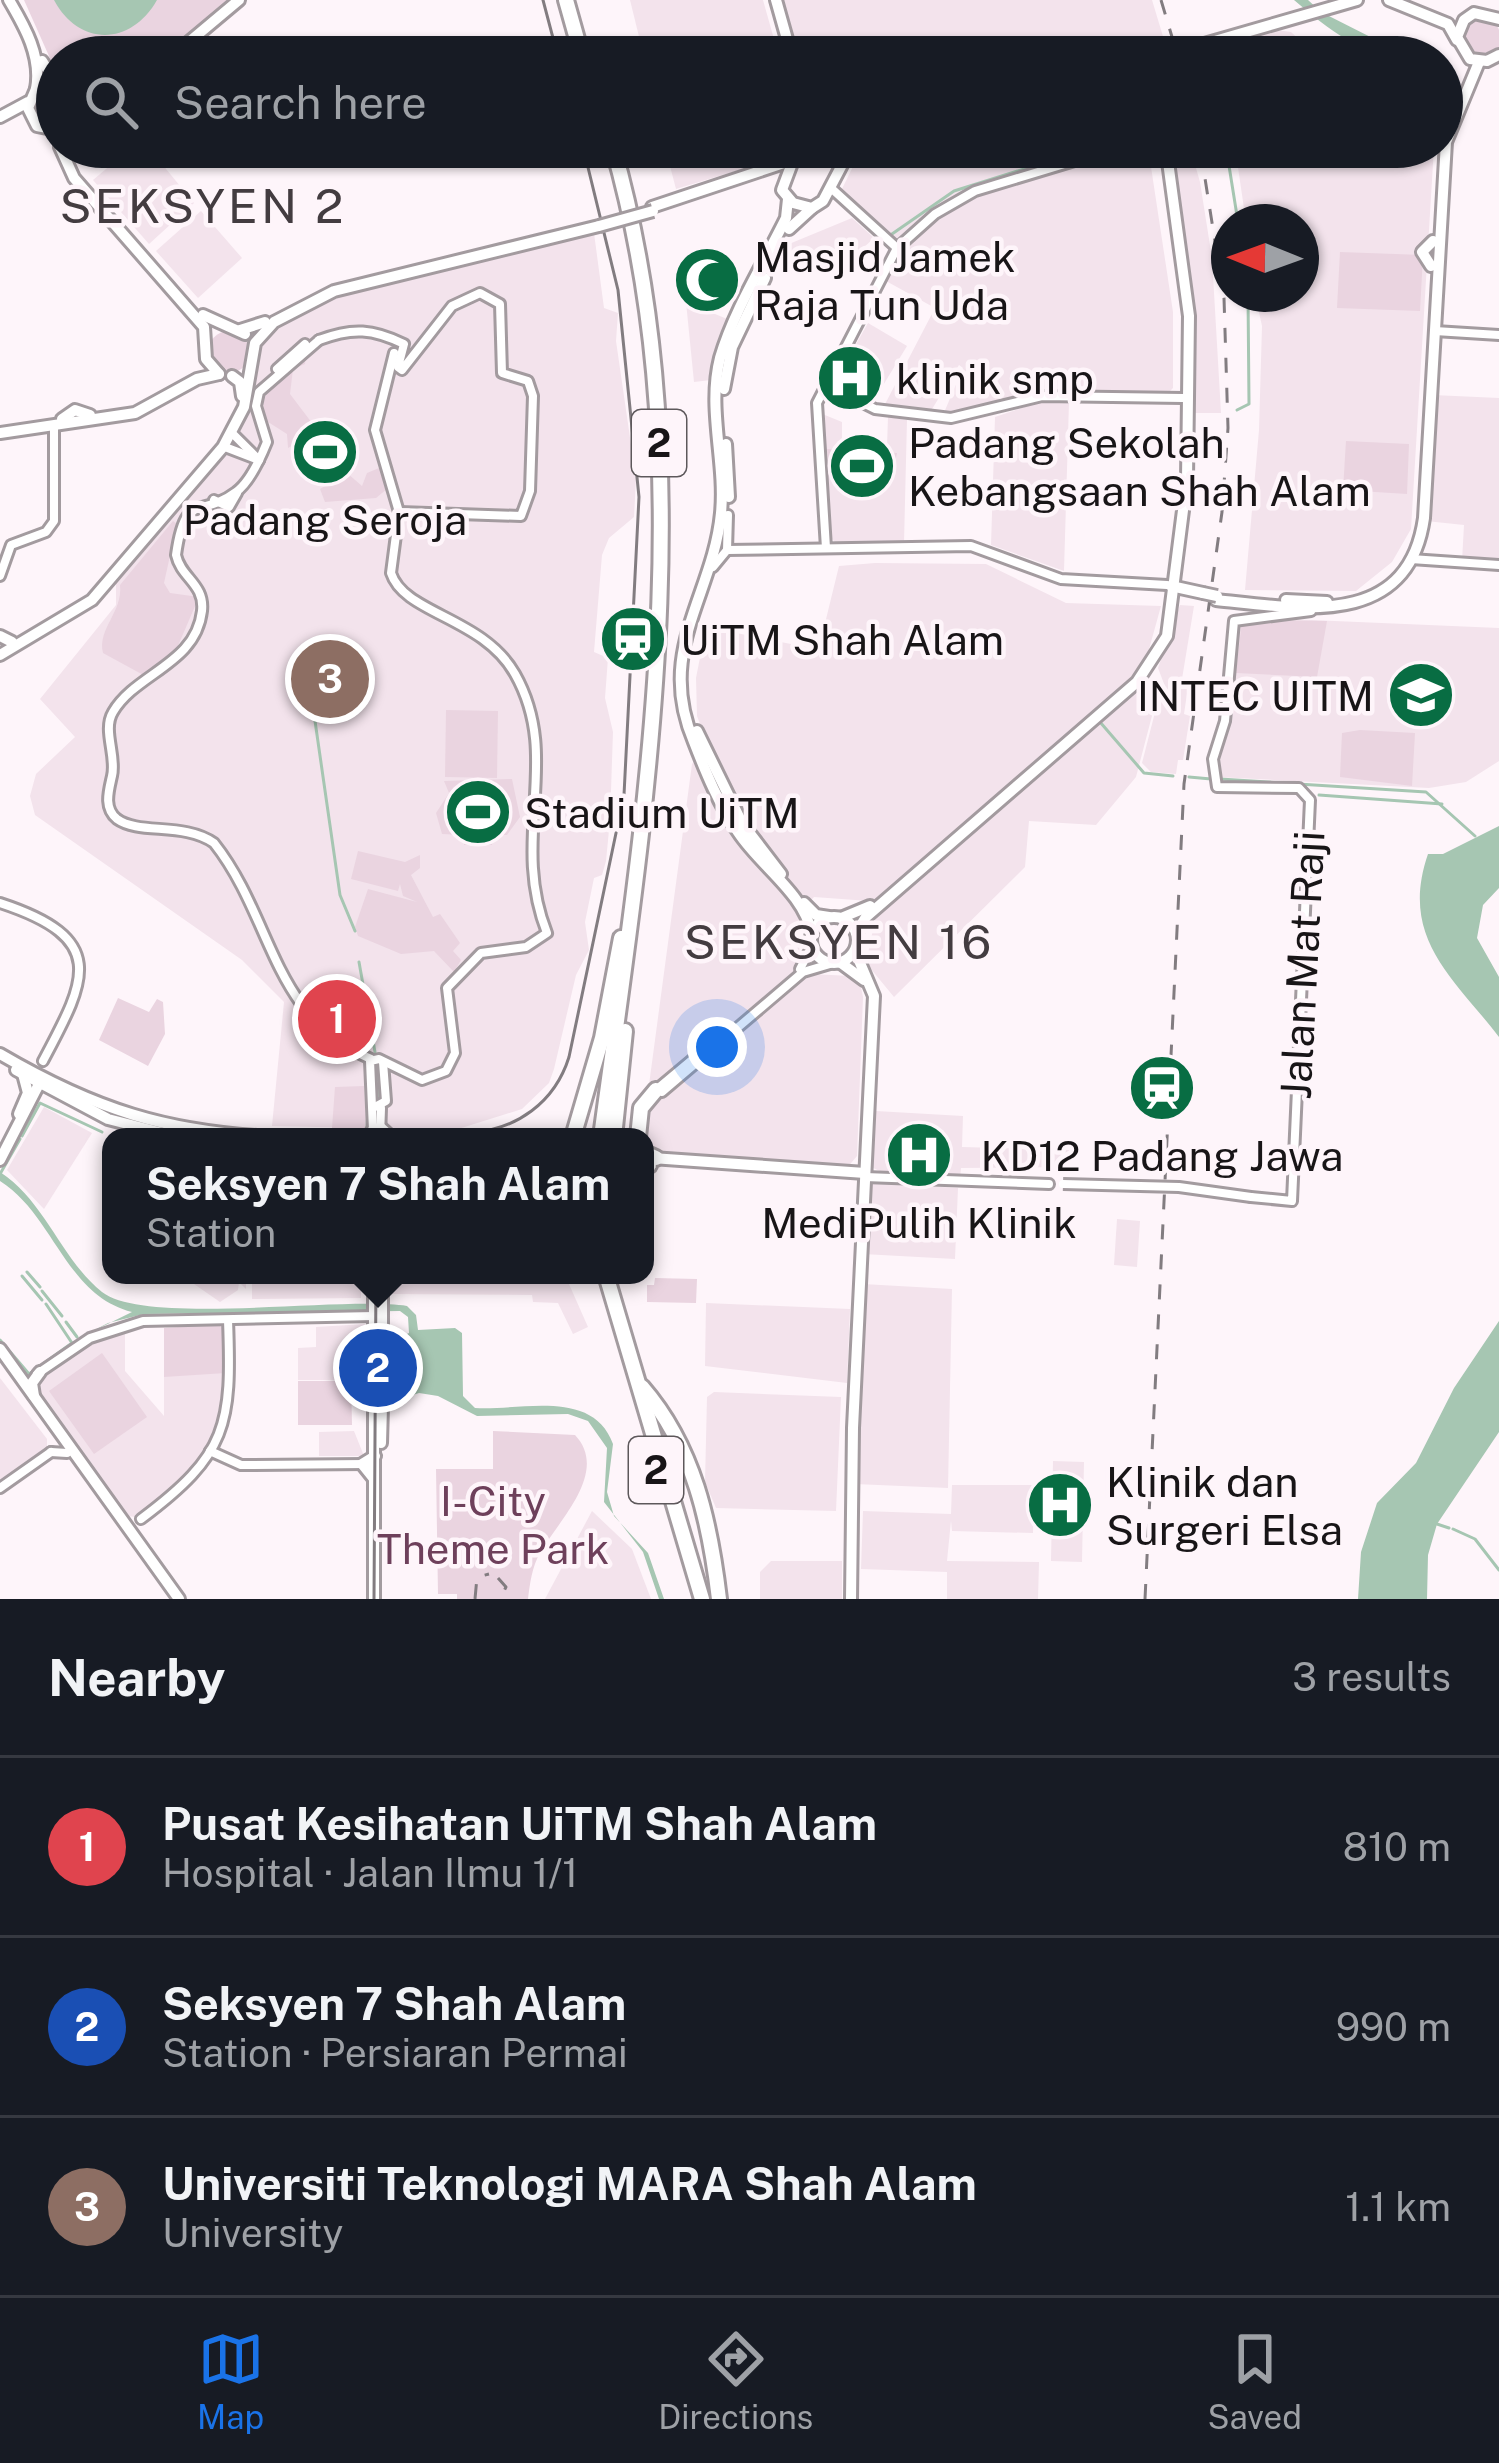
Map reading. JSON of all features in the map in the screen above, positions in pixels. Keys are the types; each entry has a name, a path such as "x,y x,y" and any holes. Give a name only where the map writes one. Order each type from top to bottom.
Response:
{"highway":[{"path":"570,0 579,36"},
{"name":"2","path":"606,1128 635,829 655,475 632,251 614,168"},
{"name":"2","path":"606,1128 640,845 662,487 638,252 615,168"},
{"path":"568,1128 602,1038 623,926"},
{"path":"611,1128 618,1118 624,979"},
{"path":"639,1128 641,1108 656,1090"},
{"path":"575,1128 580,1099"},
{"name":"2","path":"604,1284 698,1599"},
{"name":"2","path":"604,1284 698,1599"},
{"path":"636,1381 683,1450 713,1553 717,1599"},
{"path":"680,1526 705,1546 717,1599"}],"main road":[{"path":"12,0 36,45"},
{"path":"12,0 36,61"},
{"path":"212,36 243,0"},
{"path":"198,36 243,0"},
{"path":"772,0 783,36"},
{"path":"1223,36 1324,4 1357,0"},
{"path":"1389,0 1448,24 1454,36"},
{"path":"1406,0 1464,20 1499,0"},
{"path":"1227,36 1301,12"},
{"path":"1480,12 1499,19"},
{"path":"1462,36 1464,20"},
{"path":"1463,50 1479,62"},
{"path":"1463,81 1479,62 1499,55"},
{"path":"0,119 28,102 36,89"},
{"path":"28,102 32,121"},
{"path":"0,119 36,124"},
{"path":"58,423 75,410 90,416 151,402 199,370 207,344 204,326 70,168"},
{"path":"75,168 210,323 240,331 255,329 332,287 599,224 760,178 781,185 788,199 786,218 720,360 716,404 721,514 689,626 680,682 687,725 740,836 805,912 812,940 836,963 858,972 869,997 849,1599"},
{"path":"653,209 768,168"},
{"path":"781,185 787,168"},
{"path":"840,168 818,204 792,222 728,359 722,406 728,515 687,674 692,718 742,823 809,910 835,918 856,933"},
{"path":"1165,168 1190,331 1187,479 1169,589"},
{"path":"1410,560 1436,332 1431,266 1422,252 1433,241 1437,168"},
{"path":"1169,589 1292,611 1365,593 1410,560 1424,518 1445,168"},
{"path":"788,199 818,204"},
{"path":"4,645 92,600 223,447 244,407 253,349 268,327 317,297 457,257"},
{"path":"843,1174 863,1156 874,996 855,951 856,933 866,917 1147,672 1164,645 1181,478 1181,268"},
{"path":"207,344 226,328"},
{"path":"240,331 253,349"},
{"path":"4,645 46,626 91,592 222,441 242,395 206,359"},
{"path":"0,430 135,413 197,379 226,375 251,363"},
{"path":"1209,597 1321,606"},
{"path":"812,940 835,918 863,912 991,806"},
{"path":"836,963 855,951"},
{"path":"3,1058 108,1119 144,1128"},
{"path":"3,1058 86,1100 174,1128"},
{"path":"0,1148 45,1082 44,1061 24,1070"},
{"path":"0,1160 24,1112 28,1093 24,1070"},
{"path":"24,1112 43,1096 62,1096"},
{"path":"654,1161 843,1174 866,1181"},
{"path":"843,1174 854,1183 866,1181"},
{"path":"849,1599 866,1181"},
{"path":"373,1462 378,1284"},
{"path":"375,1319 381,1436 377,1599"},
{"path":"0,1349 175,1599"},
{"path":"0,1361 175,1599"},
{"path":"14,1369 23,1375 40,1372"},
{"path":"35,1398 32,1383 40,1372"},
{"path":"24,1383 43,1420"},
{"path":"378,1486 371,1470 381,1436"},
{"path":"852,1496 862,1507 852,1522"}],"street":[{"path":"826,548 816,414 825,384 898,248 941,209 975,191 1051,168"},
{"path":"831,188 841,202 898,248"},
{"path":"818,204 841,202"},
{"path":"396,348 375,430 399,512 391,563 396,586 411,601 467,625 496,647 536,718 530,877 547,933 518,950 481,953 455,977 444,996 455,1052 446,1071 426,1080 333,1042 308,1017 214,843 187,828 124,822 110,809 112,712 180,656 201,619 199,589 180,569 176,552 190,511 238,491 252,470 254,457 265,448 257,398 274,374 319,340 358,328 384,334 396,348 398,367 410,365 458,302 488,294 501,309 502,374 528,381 533,396 530,491 521,515 399,512"},
{"path":"1436,332 1499,335"},
{"path":"825,384 875,409 951,418 1042,396 1183,398"},
{"path":"0,576 11,545 46,532 54,521 58,423"},
{"path":"232,433 254,457"},
{"path":"223,447 254,457"},
{"path":"710,574 727,550 728,515"},
{"path":"727,550 984,547 1060,579 1169,589"},
{"path":"1410,560 1499,565"},
{"name":"Jalan Mat Raji","path":"866,1181 1179,1187 1292,1201 1310,797 1299,788 1221,788 1213,779 1225,721 1234,620 1292,611"},
{"path":"0,903 66,938 82,968 77,996 44,1061"},
{"path":"656,1090 803,966 812,940"},
{"path":"656,1090 662,1092 803,972 836,963"},
{"path":"374,1062 385,1074"},
{"path":"374,1062 375,1128"},
{"path":"385,1074 396,1070"},
{"path":"377,1108 385,1074"},
{"path":"24,1383 112,1327 143,1321 375,1319"},
{"path":"135,1537 141,1519 183,1486 210,1451 230,1402 228,1320"},
{"path":"0,1488 51,1452 55,1437"},
{"path":"210,1451 241,1465 373,1462"},
{"path":"51,1452 67,1454"},
{"path":"119,1515 141,1519"}],"shaded area":[{"path":"54,0 157,0 133,26 105,35 77,26"},
{"path":"630,0 763,0 773,36 639,36"},
{"path":"783,0 1152,0 1163,36 794,36"},
{"path":"1294,0 1308,0 1321,12 1368,36 1343,36"},
{"path":"1277,30 1295,36 1259,36"},
{"path":"107,168 165,168 194,203 149,244 93,180"},
{"path":"670,168 746,168 676,189"},
{"path":"852,168 1151,168 1173,312 1173,388 1168,393 1042,392 943,415 963,368 959,365 929,414 883,408 935,308 886,281 902,251 844,198 842,189"},
{"path":"1171,168 1196,168 1211,252 1211,312 1215,312 1221,413 1192,413 1194,333"},
{"path":"1238,168 1433,168 1411,529 1392,562 1356,591 1245,590 1259,430 1259,312 1319,312 1319,204 1243,204"},
{"path":"201,211 242,258 198,298 156,251"},
{"path":"852,218 874,238 851,259 784,275 775,272 789,244"},
{"path":"594,233 604,308 618,313 616,341 636,479 634,517 609,538 602,555 594,652 608,658 605,698 613,732 606,861 602,875 594,878 585,922 589,950 576,975 549,1083 522,1109 461,1128 272,1126 284,1002 242,960 35,815 30,796 36,774 75,737 40,699 116,605 116,581 239,436 260,343 308,305"},
{"path":"686,302 732,321 711,380 694,382"},
{"path":"868,323 907,346 871,405 834,383"},
{"path":"1433,395 1499,398 1499,563 1462,561 1464,525 1426,521"},
{"path":"1040,402 1069,402 1064,571 991,545 995,417"},
{"path":"820,413 842,422 842,443 887,446 888,417 907,420 904,543 837,544 832,539"},
{"path":"986,564 1066,603 1161,606 1143,671 1160,685 1136,777 1096,825 1029,821 1025,867 894,997 866,963 876,915 869,901 814,897 800,913 799,964 811,974 851,976 860,982 863,997 857,1156 846,1169 682,1157 654,1149 654,1128 643,1128 692,764 708,745 697,716 696,678 706,627 806,647 817,656 839,566"},
{"path":"1180,605 1194,606 1182,679 1188,687 1184,714 1190,716 1183,760 1178,760 1176,774 1151,772 1142,763 1161,689 1166,689 1158,668"},
{"path":"1240,617 1499,628 1499,761 1466,782 1429,788 1217,777"},
{"path":"1499,826 1499,888 1483,905 1477,938 1499,977 1499,1037 1435,954 1420,910 1428,854 1443,854"},
{"path":"44,1107 92,1133 44,1209 7,1170"},
{"path":"876,1111 963,1116 962,1147 1070,1150 1073,1167 961,1168 960,1178 884,1173 871,1167"},
{"path":"0,1172 29,1198 88,1279 102,1292 125,1302 200,1309 407,1306 416,1315 418,1330 455,1328 462,1333 463,1396 475,1408 553,1406 589,1415 603,1426 613,1444 607,1492 613,1514 604,1502 607,1448 588,1421 568,1414 477,1416 438,1396 419,1393 400,1399 398,1338 409,1333 408,1317 400,1311 144,1314 111,1322 132,1312 91,1289 34,1213 0,1181"},
{"path":"874,1183 958,1188 955,1259 863,1254 867,1188"},
{"path":"1117,1219 1140,1221 1137,1267 1114,1265"},
{"path":"194,1284 239,1284 238,1290 220,1302"},
{"path":"252,1284 361,1284 361,1298 252,1299"},
{"path":"392,1284 569,1284 588,1327 573,1334 558,1303 533,1302 532,1295 392,1294"},
{"path":"863,1284 952,1289 948,1488 855,1484"},
{"path":"706,1303 850,1309 847,1383 705,1366"},
{"path":"1499,1321 1499,1432 1437,1524 1428,1555 1427,1599 1358,1599 1361,1552 1377,1503 1416,1463 1454,1388"},
{"path":"365,1324 370,1330 369,1380 298,1380 298,1348 316,1347 316,1327"},
{"path":"164,1328 192,1328 226,1375 219,1426 193,1468 136,1517 126,1516 36,1389 37,1381 96,1339 125,1329 125,1371 164,1416"},
{"path":"0,1378 47,1439 47,1450 0,1483"},
{"path":"714,1392 841,1397 836,1511 716,1508 705,1482 707,1397"},
{"path":"354,1431 364,1456 319,1456 319,1432"},
{"path":"1053,1461 1084,1462 1082,1562 1051,1561"},
{"path":"952,1485 1034,1485 1033,1533 952,1531 951,1521 947,1561 1039,1562 1038,1599 947,1599 947,1572 861,1569 863,1511 951,1514"},
{"path":"592,1511 632,1549 651,1599 545,1599"},
{"path":"620,1523 648,1553 664,1599 659,1599 643,1552"},
{"path":"771,1561 842,1561 842,1599 760,1599 760,1572"}],"green space":[{"path":"24,0 233,0 189,36 40,36"},
{"path":"1475,20 1495,25 1500,45 1489,56 1475,56 1464,45 1464,31"},
{"path":"1340,252 1423,255 1420,311 1337,308"},
{"path":"229,331 244,337 250,352 244,367 229,373 214,367 208,352 214,337"},
{"path":"306,354 305,364 293,369 290,394 315,427 312,433 349,447 340,473 300,458 308,436 288,448 287,434 265,420 268,390"},
{"path":"1346,441 1409,444 1407,494 1343,490"},
{"name":"Padang Sekolah Kebangsaan Shah Alam","path":"827,449 897,453 891,481 832,479"},
{"path":"379,468 388,488 376,498 325,502 320,489 347,473 362,486 367,473"},
{"path":"173,521 177,524 164,583 170,593 199,597 177,648 147,677 103,653 102,644 118,604 120,585"},
{"path":"1242,620 1327,621 1317,677 1236,673"},
{"path":"446,710 498,711 497,778 445,777"},
{"path":"1342,733 1415,733 1412,786 1340,777"},
{"name":"Stadium UiTM","path":"512,779 520,817 507,835 493,835 492,845 464,845 464,835 442,834 436,813 449,793 444,781"},
{"path":"358,851 405,862 420,855 420,868 411,875 433,917 440,914 460,943 453,951 461,960 454,972 434,951 401,954 358,936 355,927 368,889 417,902 403,896 400,884 398,891 351,879"},
{"path":"118,998 149,1012 157,999 163,1002 165,1034 148,1066 99,1040"},
{"path":"364,1086 366,1128 332,1128 335,1087"},
{"path":"655,1278 697,1279 696,1303 647,1302 647,1285 654,1285"},
{"path":"218,1324 224,1329 226,1373 164,1377 164,1328"},
{"path":"102,1353 147,1417 94,1454 49,1391"},
{"path":"298,1381 351,1381 352,1425 298,1425"},
{"name":"I-City Theme Park","path":"493,1431 575,1435 584,1449 584,1480 537,1558 528,1599 457,1599 457,1594 438,1594 436,1469 493,1469"}],"waterway":[{"path":"892,234 954,191 1027,168"},
{"path":"1229,168 1235,204"},
{"path":"1237,410 1249,404 1248,312"},
{"path":"353,652 334,677 316,686 312,700 340,895 355,931"},
{"path":"1100,722 1144,773 1173,776"},
{"path":"1189,777 1211,779"},
{"path":"1220,779 1426,792 1475,836"},
{"path":"1319,795 1442,804"},
{"path":"359,962 375,1052"},
{"path":"375,1064 377,1080"},
{"path":"377,1084 379,1100"},
{"path":"22,1136 40,1103 102,1132"},
{"path":"367,1128 368,1111"},
{"path":"0,1174 20,1139"},
{"path":"27,1272 40,1287"},
{"path":"22,1276 42,1300"},
{"path":"42,1291 62,1316"},
{"path":"0,1340 29,1374 72,1343 46,1304"},
{"path":"66,1322 77,1337"},
{"path":"1434,1523 1449,1528"},
{"path":"1453,1529 1475,1539 1499,1570"}],"tram line":[{"path":"543,0 552,36"},
{"path":"497,1128 532,1111 563,1073 624,795 639,497 618,290 588,168"},
{"path":"374,1599 376,1284"}],"railway":[{"path":"1161,0 1172,36"},
{"path":"1145,1599 1184,784 1222,512 1228,428 1224,298 1203,168"},
{"path":"475,1599 477,1577 489,1574"},
{"path":"498,1578 506,1587 500,1599"}],"place":[{"name":"Masjid Jamek Raja Tun Uda","path":"707,280"},
{"name":"klinik smp","path":"850,378"},
{"name":"Padang Seroja","path":"325,452"},
{"name":"Padang Sekolah Kebangsaan Shah Alam","path":"862,466"},
{"name":"UiTM Shah Alam","path":"633,639"},
{"name":"Universiti Teknologi MARA Shah Alam","path":"330,679"},
{"name":"INTEC UITM","path":"1421,695"},
{"name":"Stadium UiTM","path":"478,812"},
{"name":"Pusat Kesihatan UiTM Shah Alam","path":"337,1019"},
{"name":"KD12 Padang Jawa","path":"1162,1088"},
{"name":"MediPulih Klinik","path":"919,1155"},
{"name":"Seksyen 7 Shah Alam","path":"378,1368"},
{"name":"Klinik dan Surgeri Elsa","path":"1060,1505"}],"district":[{"name":"SEKSYEN 2","path":"203,205"},
{"name":"SEKSYEN 16","path":"839,941"}]}
